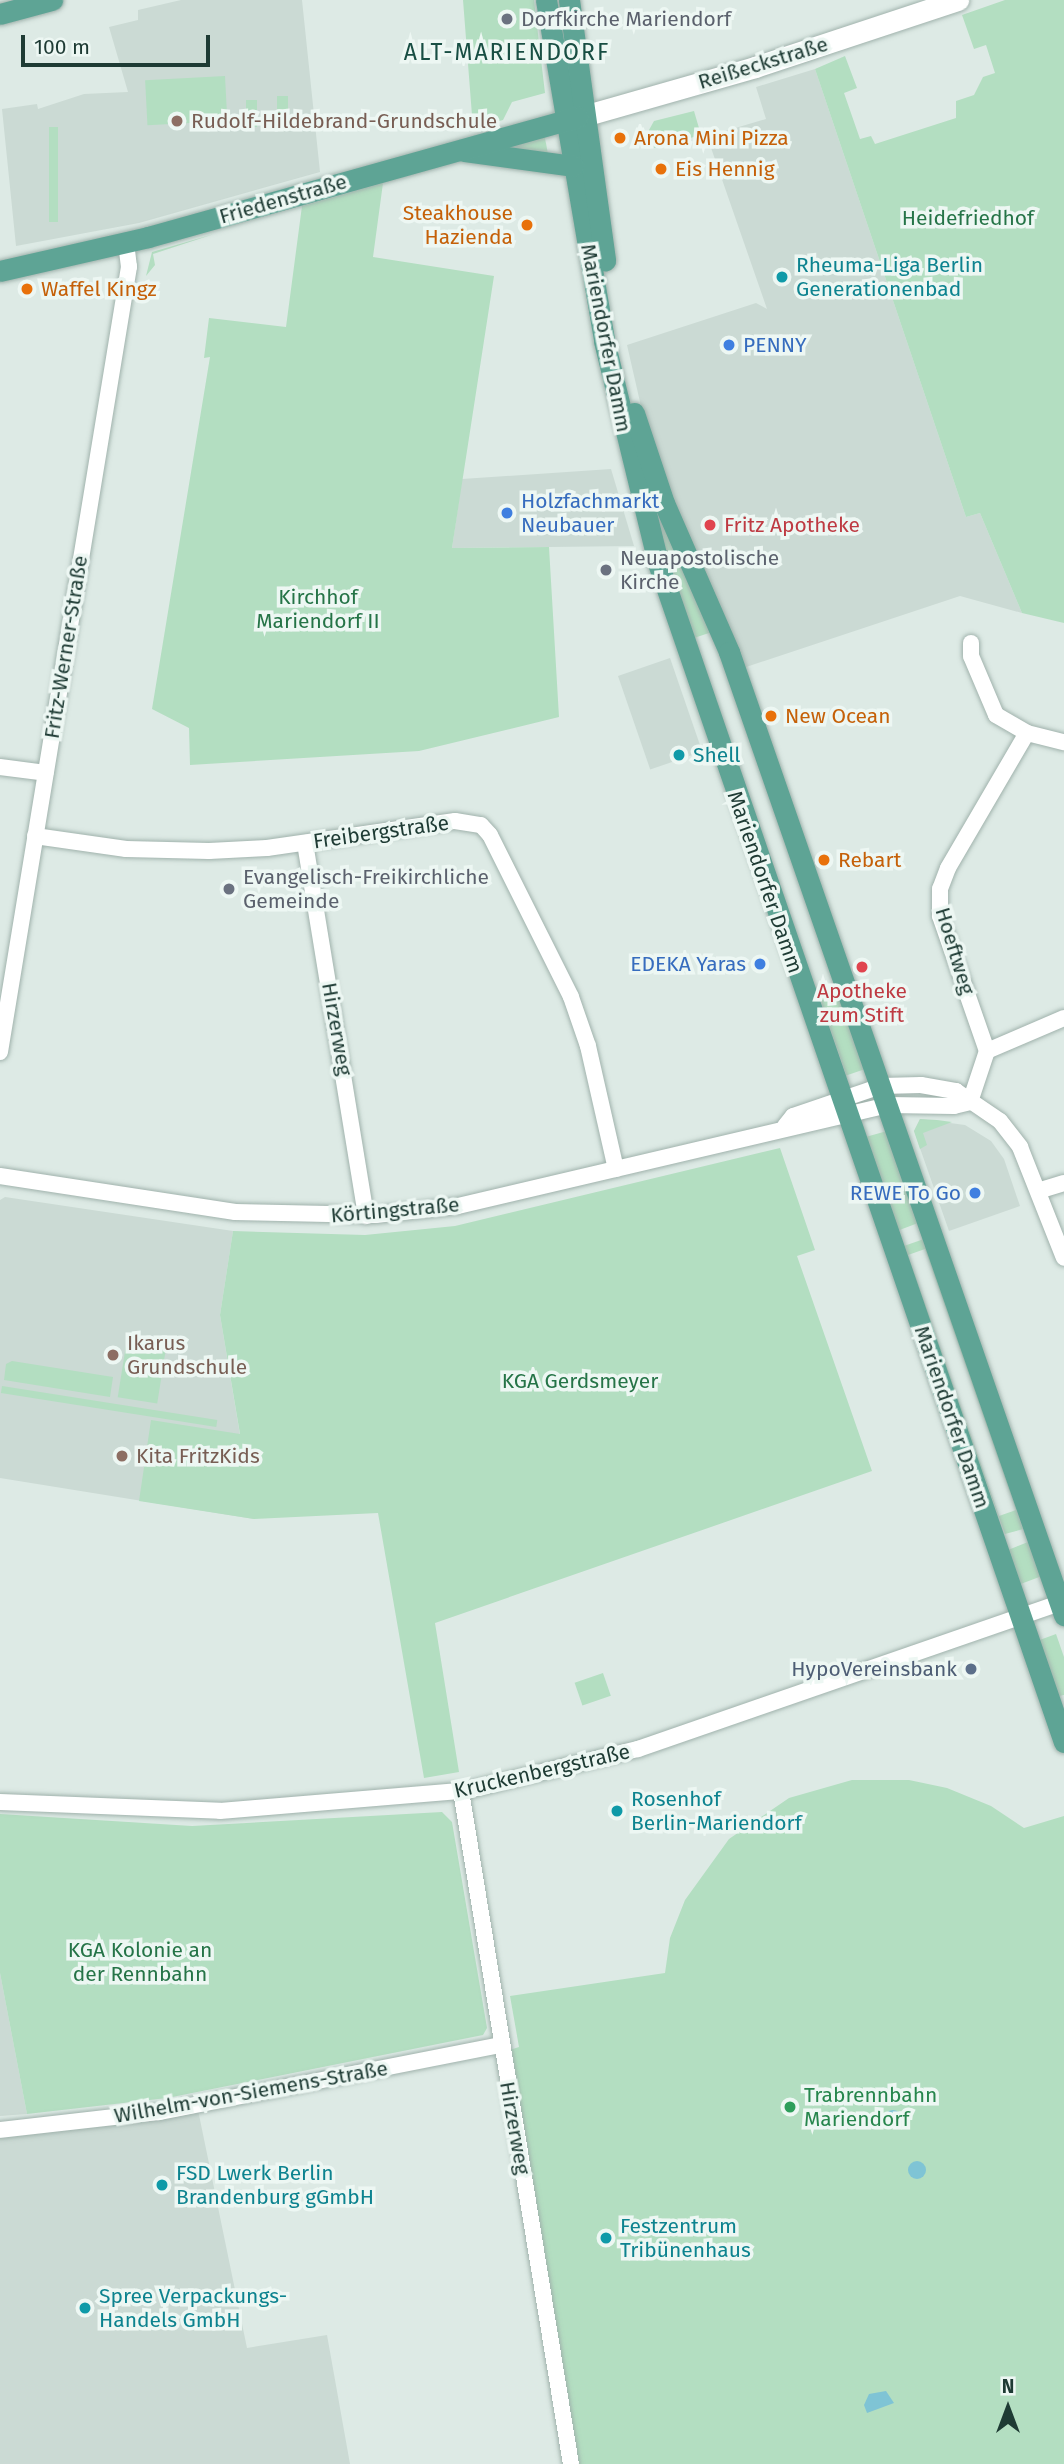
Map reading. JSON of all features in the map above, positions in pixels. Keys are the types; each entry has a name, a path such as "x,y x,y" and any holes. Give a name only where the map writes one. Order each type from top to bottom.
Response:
{"main road":[{"path":"0,14 52,0"},
{"name":"Mariendorfer Damm","path":"547,0 604,341 658,563 843,1108 1064,1742"},
{"name":"Mariendorfer Damm","path":"569,0 616,333 642,440 729,652 1062,1609"},
{"name":"Reißeckstraße","path":"565,120 806,51 958,0"},
{"name":"Friedenstraße","path":"0,271 126,243 565,120"},
{"path":"454,150 573,166"}],"street":[{"name":"Fritz-Werner-Straße","path":"0,1052 129,267 126,243"},
{"path":"971,643 971,656 990,706 1003,721 1027,733 1064,742"},
{"name":"Hoeftweg","path":"987,1051 940,916 939,897 948,868 1027,733"},
{"path":"0,767 46,773"},
{"name":"Freibergstraße","path":"36,836 171,851 305,843 465,820 486,830 580,1020 616,1169"},
{"name":"Hirzerweg","path":"305,843 366,1216"},
{"path":"1064,1018 987,1051 970,1102 986,1109 1011,1134 1041,1190 1064,1258"},
{"name":"Körtingstraße","path":"0,1176 235,1212 366,1216 458,1206 785,1126 793,1116 843,1108 884,1096 954,1106 970,1102"},
{"path":"1041,1190 1064,1183"},
{"name":"Kruckenbergstraße","path":"0,1802 220,1811 461,1791 638,1749 1020,1616 1062,1609"},
{"name":"Hirzerweg","path":"461,1791 500,2045 571,2464"},
{"name":"Wilhelm-von-Siemens-Straße","path":"0,2130 159,2112 500,2045"}],"shaded area":[{"name":"Rudolf-Hildebrand-Grundschule","path":"181,0 302,0 320,172 139,223 16,246 2,109 37,104 38,109 84,94 128,92 109,27 138,20 138,10"},
{"path":"815,69 966,517 980,513 1022,613 960,596 743,668 685,531 643,415 627,345 756,303 767,309 709,142 724,138 722,132 766,119 756,87"},
{"path":"611,469 634,546 452,548 462,479"},
{"path":"670,658 702,752 650,770 618,676"},
{"path":"920,1119 965,1125 991,1141 1004,1159 1020,1206 949,1231 914,1131"},
{"name":"Ikarus Grundschule","path":"5,1197 233,1231 220,1315 254,1519 0,1478 0,1200"},
{"path":"0,1973 27,2114 0,2116"},
{"path":"198,2110 247,2348 327,2335 350,2464 0,2464 0,2134"}],"green space":[{"path":"463,0 534,0 545,93 512,102 503,120 473,128"},
{"name":"Heidefriedhof","path":"1005,0 1064,0 1064,623 1022,613 980,513 966,517 815,69 845,56 857,88 844,93 860,139 871,136 875,144 956,118 956,101 974,95 983,77 995,73 986,45 974,49 962,15"},
{"path":"225,76 227,121 147,125 145,80"},
{"path":"277,96 288,96 288,127 277,127"},
{"path":"246,100 257,100 257,127 246,127"},
{"path":"694,111 701,135 654,148 649,130 654,121"},
{"path":"49,127 58,127 58,222 49,222"},
{"path":"544,133 548,154 505,149 503,145"},
{"name":"Kirchhof Mariendorf II","path":"383,183 373,257 494,276 452,548 549,547 559,717 419,751 190,765 189,728 152,709 210,357 204,358 209,318 286,327 302,206"},
{"path":"214,234 153,254 155,265 146,276 152,252"},
{"path":"655,513 658,514 712,632 691,639"},
{"path":"836,987 864,1069 846,1075 818,993"},
{"path":"920,1119 952,1122 923,1133 927,1145 920,1149 914,1131"},
{"path":"887,1131 918,1223 897,1231 862,1138"},
{"name":"KGA Gerdsmeyer","path":"780,1148 815,1250 797,1256 872,1471 435,1623 459,1772 424,1778 378,1513 254,1519 139,1501 151,1420 240,1434 220,1315 233,1231 365,1235 455,1226"},
{"path":"924,1239 1023,1529 1005,1534 901,1247","holes":["925,1249 1016,1510 999,1516 908,1255"]},
{"path":"126,1345 166,1351 157,1404 118,1397"},
{"path":"12,1361 113,1377 110,1397 4,1380 6,1364"},
{"path":"2,1386 217,1420 216,1427 1,1393"},
{"path":"1028,1542 1042,1576 1018,1585 1008,1550"},
{"path":"1056,1634 1064,1657 1064,1695 1059,1696 1037,1641"},
{"path":"603,1673 611,1696 582,1705 575,1683"},
{"name":"Trabrennbahn Mariendorf","path":"852,1780 909,1780 947,1788 991,1806 1024,1828 1064,1816 1064,2464 575,2464 506,2051 519,2047 510,1996 665,1973 670,1938 685,1900 729,1839 789,1798"},
{"name":"KGA Kolonie an der Rennbahn","path":"442,1812 452,1822 487,2028 483,2035 167,2098 27,2114 0,1973 0,1814 192,1826"}],"water":[{"path":"889,2110 897,2110 902,2119 900,2126 889,2128 884,2123 884,2115"},
{"path":"913,2161 921,2161 926,2170 924,2177 913,2179 908,2174 908,2166"},
{"path":"886,2391 894,2403 867,2413 864,2405 869,2394"}],"place":[{"name":"Dorfkirche Mariendorf","path":"507,19"},
{"name":"Rudolf-Hildebrand-Grundschule","path":"177,121"},
{"name":"Arona Mini Pizza","path":"620,138"},
{"name":"Eis Hennig","path":"661,169"},
{"name":"Steakhouse Hazienda","path":"527,225"},
{"name":"Rheuma-Liga Berlin Generationenbad","path":"782,277"},
{"name":"Waffel Kingz","path":"27,289"},
{"name":"PENNY","path":"729,345"},
{"name":"Holzfachmarkt Neubauer","path":"507,513"},
{"name":"Fritz Apotheke","path":"710,525"},
{"name":"Neuapostolische Kirche","path":"606,570"},
{"name":"New Ocean","path":"771,716"},
{"name":"Shell","path":"679,755"},
{"name":"Rebart","path":"824,860"},
{"name":"Evangelisch-Freikirchliche Gemeinde","path":"229,889"},
{"name":"EDEKA Yaras","path":"760,964"},
{"name":"Apotheke zum Stift","path":"862,967"},
{"name":"REWE To Go","path":"975,1193"},
{"name":"Ikarus Grundschule","path":"113,1355"},
{"name":"Kita FritzKids","path":"122,1456"},
{"name":"HypoVereinsbank","path":"971,1669"},
{"name":"Rosenhof Berlin-Mariendorf","path":"617,1811"},
{"name":"Trabrennbahn Mariendorf","path":"790,2107"},
{"name":"FSD Lwerk Berlin Brandenburg gGmbH","path":"162,2185"},
{"name":"Festzentrum Tribünenhaus","path":"606,2238"},
{"name":"Spree Verpackungs- Handels GmbH","path":"85,2308"}],"district":[{"name":"ALT-MARIENDORF","path":"507,52"}]}
